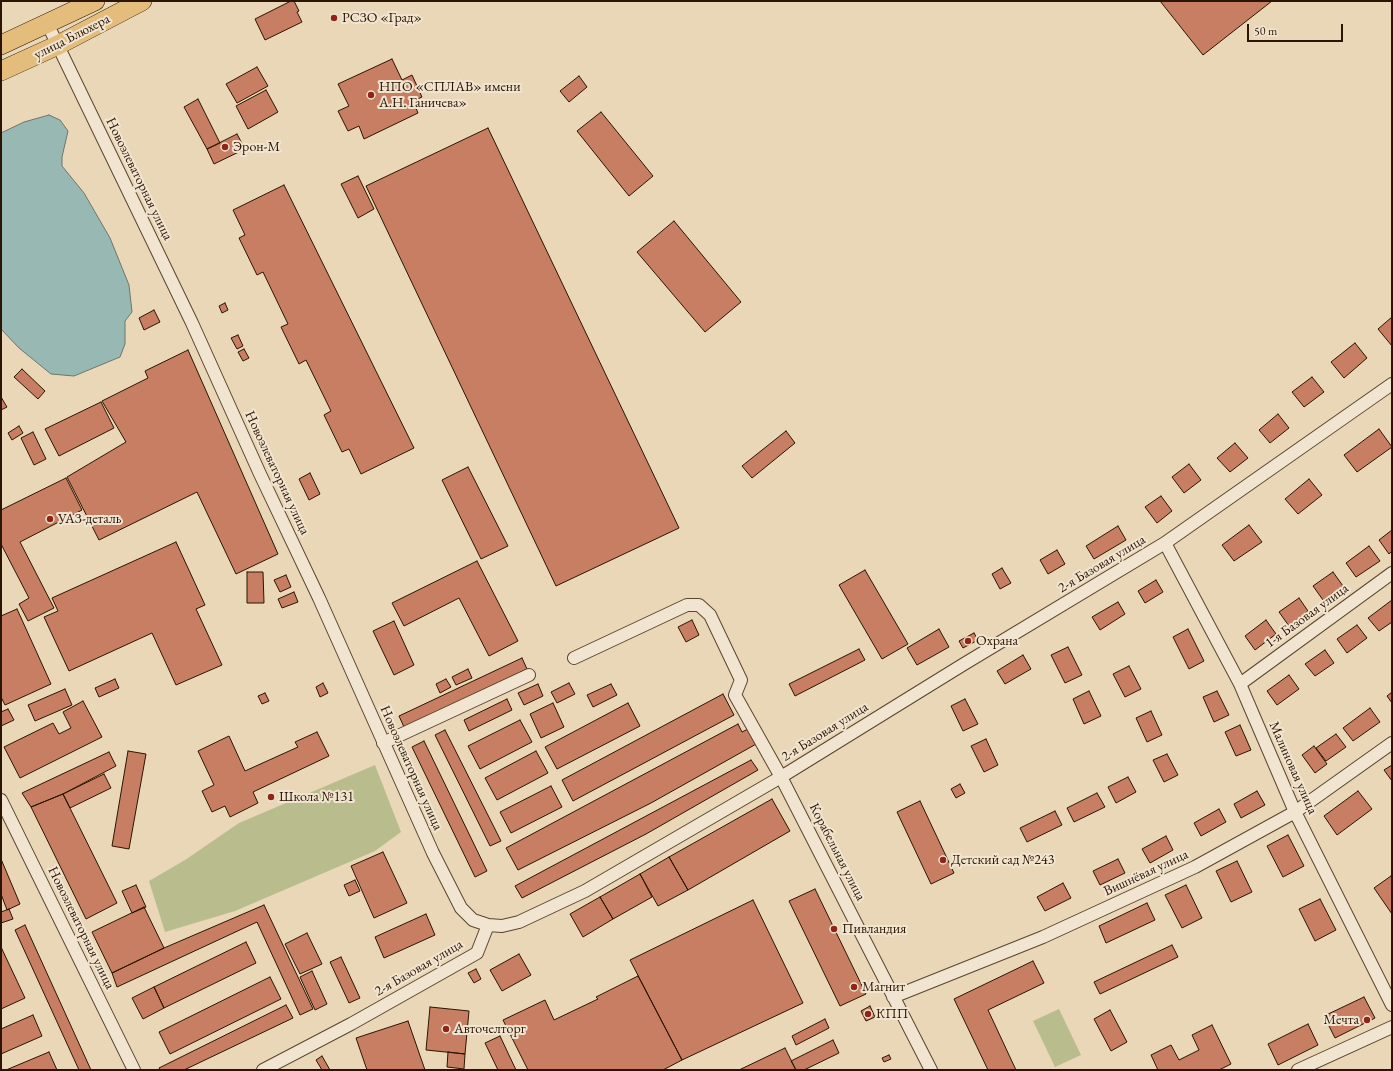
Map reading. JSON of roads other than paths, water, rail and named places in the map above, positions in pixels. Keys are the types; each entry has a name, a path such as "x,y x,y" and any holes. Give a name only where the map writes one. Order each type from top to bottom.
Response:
{"main road":[{"name":"улица Блюхера","path":"1,45 95,1"},
{"name":"улица Блюхера","path":"1,71 58,45 142,1"}],"street":[{"name":"Новоэлеваторная улица","path":"48,23 192,324 260,474 319,598 433,853 461,908 473,920 488,925"},
{"name":"2-я Базовая улица","path":"263,1070 351,1024 477,953 488,925 502,926 519,922 585,891 781,777 970,660 1165,543 1392,384"},
{"name":"Малиновая улица","path":"1165,543 1240,684 1295,812 1392,1005"},
{"name":"1-я Базовая улица","path":"1240,684 1392,573"},
{"name":"Корабельная улица","path":"574,658 687,605 699,605 710,615 741,680 735,695 781,777 930,1070"},
{"path":"383,743 529,675"},
{"name":"Вишнёвая улица","path":"893,997 1043,937 1151,889 1202,864 1295,812 1392,743"},
{"name":"Новоэлеваторная улица","path":"1,800 134,1070"},
{"path":"1298,1070 1392,1027"}],"water":[{"path":"49,115 60,120 68,131 62,157 62,166 84,193 110,238 129,285 132,312 125,321 125,344 120,357 74,376 51,374 19,348 1,329 1,133 24,122"}],"place":[{"name":"РСЗО «Град»","path":"334,18"},
{"name":"НПО «СПЛАВ» имени А.Н. Ганичева»","path":"371,95"},
{"name":"Эрон-М","path":"225,147"},
{"name":"УАЗ-деталь","path":"50,519"},
{"name":"Охрана","path":"968,641"},
{"name":"Школа №131","path":"271,797"},
{"name":"Детский сад №243","path":"943,860"},
{"name":"Пивландия","path":"834,929"},
{"name":"Магнит","path":"854,987"},
{"name":"КПП","path":"868,1014"},
{"name":"Мечта","path":"1367,1020"},
{"name":"Авточелторг","path":"446,1029"}]}
